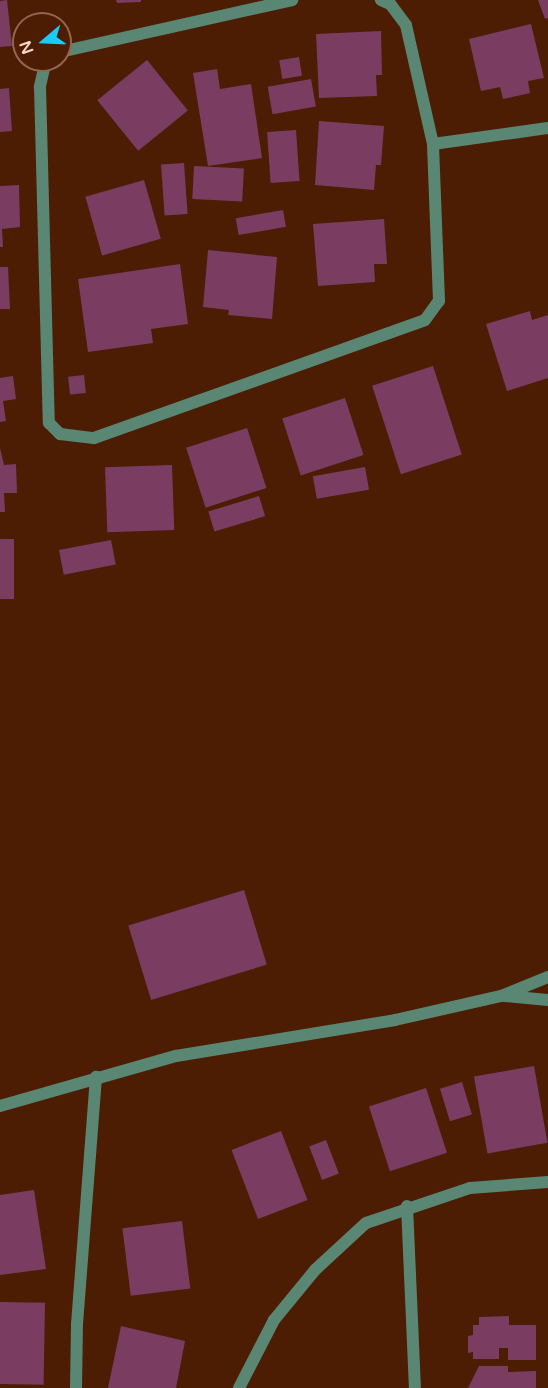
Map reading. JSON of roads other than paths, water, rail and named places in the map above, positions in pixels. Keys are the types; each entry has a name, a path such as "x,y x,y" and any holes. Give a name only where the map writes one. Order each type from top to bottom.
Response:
{"street":[{"path":"72,49 292,0"},
{"path":"43,72 40,87 49,423 60,435 94,438 425,320 439,301 433,144 406,25 390,4 381,0"},
{"path":"433,144 548,128"},
{"path":"0,1106 176,1056 395,1020 501,996 548,977"},
{"path":"501,996 548,1000"},
{"path":"76,1388 77,1324 96,1077"},
{"path":"239,1388 273,1320 315,1270 366,1223 407,1206 470,1188 548,1182"},
{"path":"407,1206 415,1388"}]}
